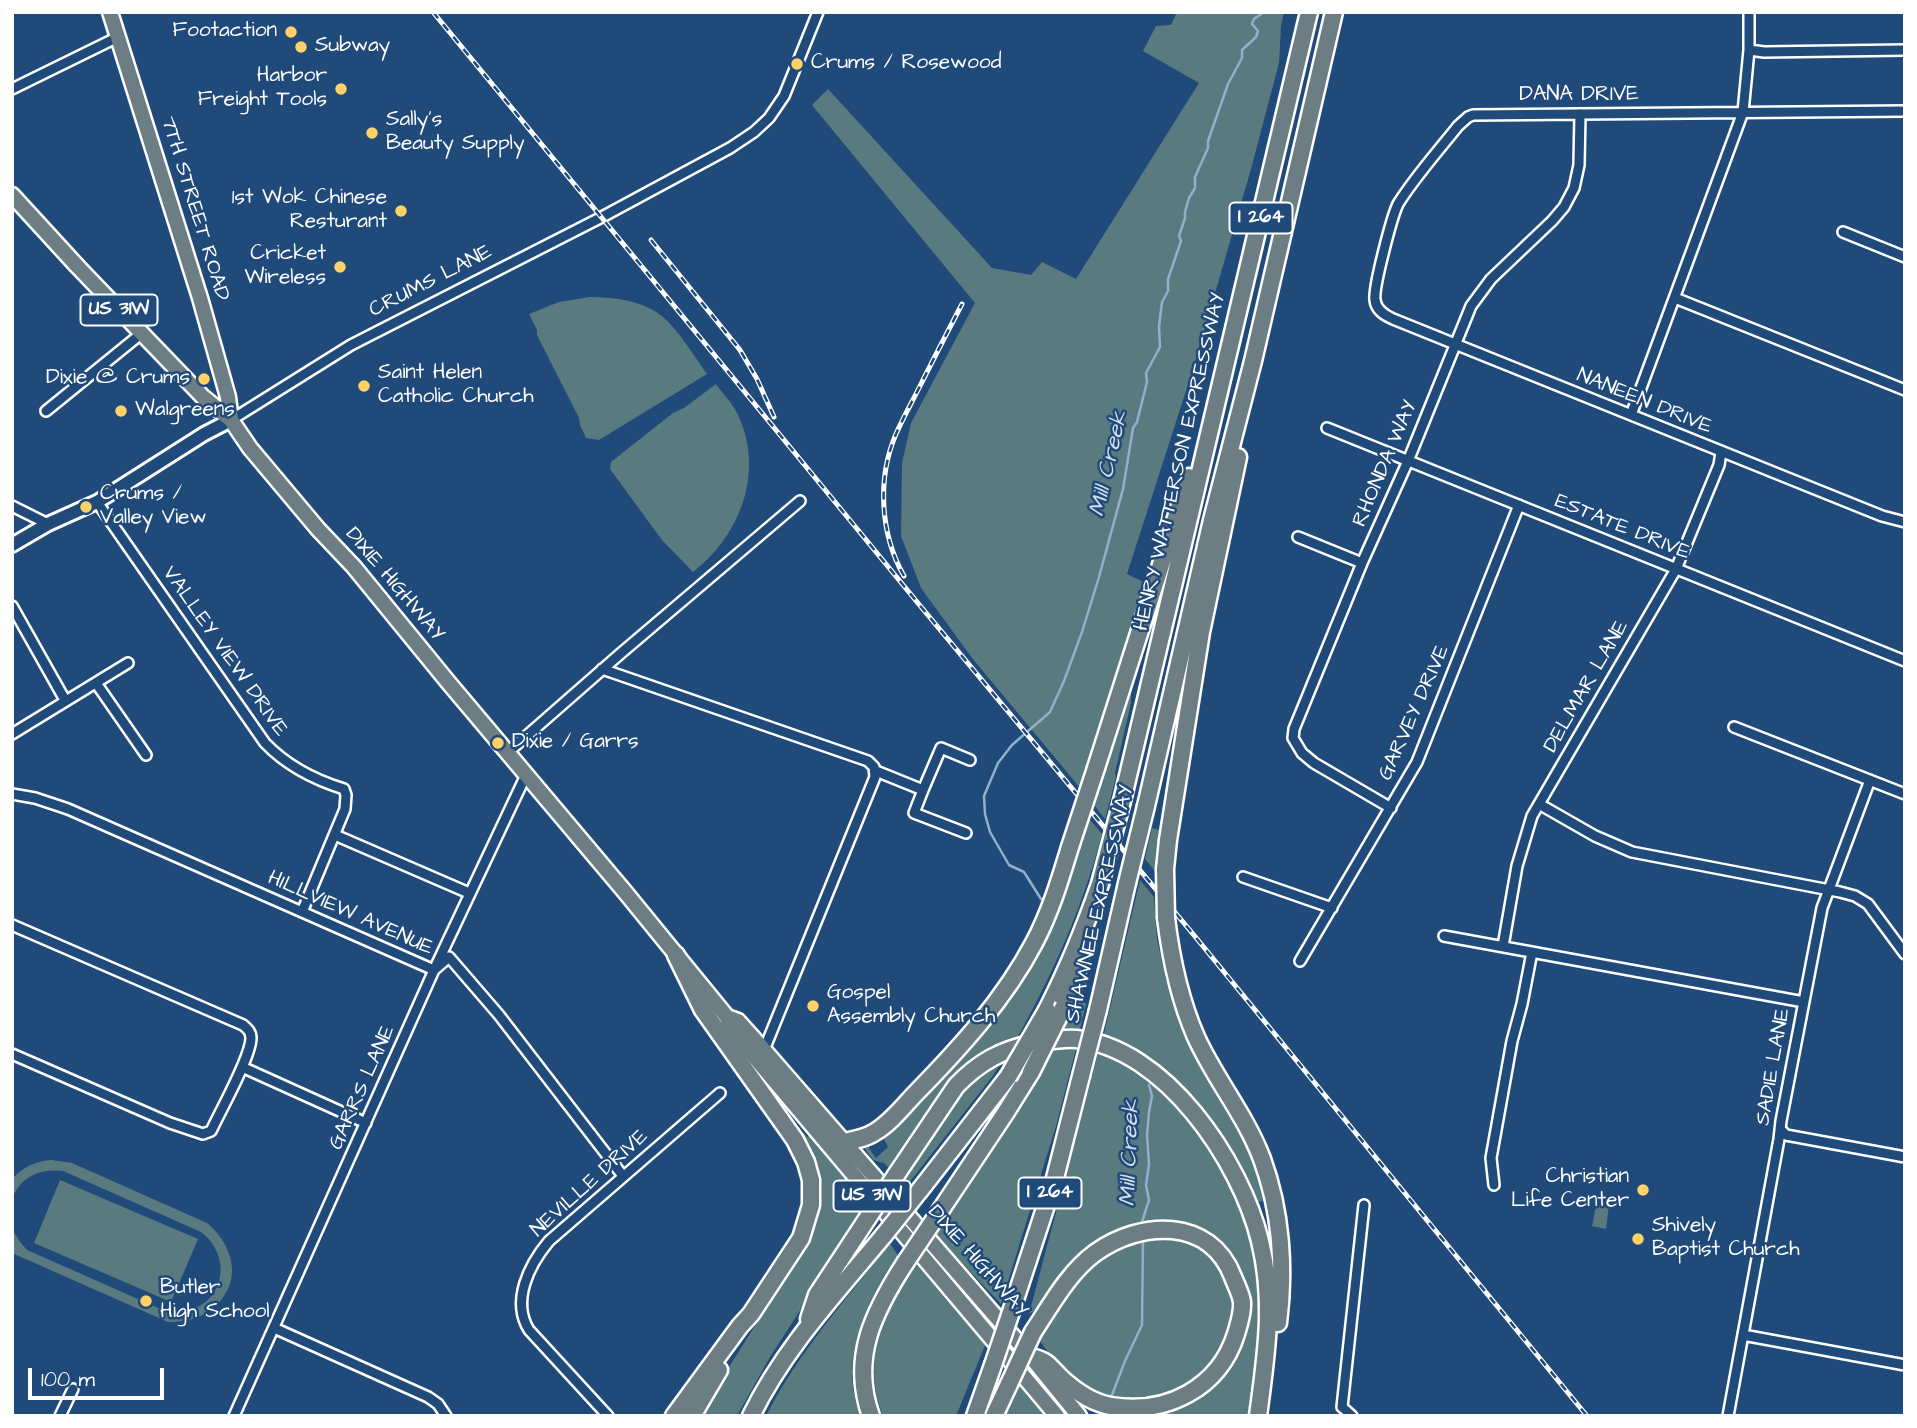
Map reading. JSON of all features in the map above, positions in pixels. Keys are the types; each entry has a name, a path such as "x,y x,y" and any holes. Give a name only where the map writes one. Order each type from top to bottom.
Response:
{"highway":[{"name":"HENRY WATTERSON EXPRESSWAY","path":"1087,920 1100,884 1122,801 1309,12"},
{"name":"I 264","path":"1244,396 1334,12"},
{"path":"1244,396 1238,461 1201,632 1168,840 1165,869 1166,918 1171,954 1183,1003 1197,1038 1261,1157 1274,1204 1280,1251 1281,1294 1266,1416"},
{"name":"SHAWNEE EXPRESSWAY","path":"975,1416 1055,1178 1098,1010 1212,520 1244,396"},
{"path":"845,1142 869,1136 883,1126 952,1057 996,1003 1035,942 1048,913 1070,847 1188,481 1212,423"},
{"path":"872,1416 864,1388 863,1371 865,1347 878,1308 1031,1072 1075,981 1087,920"},
{"name":"SHAWNEE EXPRESSWAY","path":"751,1416 805,1329 884,1235 1008,1077 1047,1010 1087,920"},
{"path":"674,1416 751,1314 793,1251 805,1227 812,1191 801,1150 703,1010 676,955"},
{"path":"805,1329 817,1295 956,1086 973,1070 1011,1048 1058,1038 1078,1039 1110,1047 1138,1063 1175,1093 1208,1130 1234,1171 1251,1210 1266,1269 1268,1339 1258,1416"},
{"path":"994,1416 1033,1332 1066,1282 1095,1254 1127,1236 1157,1228 1197,1236 1219,1251 1242,1301 1236,1335 1222,1365 1205,1383 1177,1400 1144,1407 1109,1406 1082,1394 1045,1362 1031,1357"},
{"path":"692,1416 745,1329 751,1314"},
{"path":"964,1416 972,1398 986,1386"}],"main road":[{"name":"7TH STREET ROAD","path":"110,12 200,298 228,397 231,420"},
{"name":"DIXIE HIGHWAY","path":"12,195 202,397 231,420 250,448 318,529 354,567 656,929 727,1017 730,1028 1057,1416"},
{"name":"CRUMS LANE","path":"12,545 48,524 97,502 204,434 231,420"},
{"name":"DIXIE HIGHWAY","path":"727,1017 738,1021 764,1050 1031,1357 1079,1416"}],"street":[{"name":"CRUMS LANE","path":"231,420 351,345 610,212 730,148 754,132 769,118 784,96 818,12"},
{"path":"1631,415 1743,112 1749,50 1749,12"},
{"path":"12,89 118,37"},
{"path":"1749,50 1905,50"},
{"name":"DANA DRIVE","path":"1376,304 1377,282 1392,220 1399,204 1462,122 1473,116 1905,111"},
{"name":"RHONDA WAY","path":"1391,808 1314,763 1302,753 1293,738 1295,724 1362,563 1409,461 1471,306 1483,288 1547,227 1574,188 1579,164 1580,114"},
{"path":"1843,232 1905,257"},
{"path":"1675,298 1905,390"},
{"name":"NANEEN DRIVE","path":"1376,304 1386,316 1882,516 1905,522"},
{"path":"47,411 142,333"},
{"name":"ESTATE DRIVE","path":"1327,428 1905,660"},
{"name":"DELMAR LANE","path":"1503,946 1526,832 1539,804 1676,569 1721,452"},
{"path":"507,753 800,501"},
{"name":"VALLEY VIEW DRIVE","path":"97,502 265,743 293,766 331,786 344,789 345,809 302,912"},
{"name":"GARVEY DRIVE","path":"1300,961 1417,762 1520,505"},
{"path":"12,506 48,524"},
{"path":"1298,537 1362,563"},
{"path":"12,606 65,700"},
{"path":"12,734 128,663"},
{"path":"602,670 868,761 875,769 923,790"},
{"path":"96,683 146,755"},
{"path":"1734,727 1905,794"},
{"path":"966,833 915,813 941,748 970,760"},
{"path":"764,1050 851,839 875,777 875,769"},
{"name":"GARRS LANE","path":"234,1416 469,893 526,775"},
{"path":"1804,1002 1822,908 1870,780"},
{"name":"HILLVIEW AVENUE","path":"12,794 68,809 434,970 449,957 499,1015 623,1176"},
{"path":"1539,804 1595,836 1632,852 1854,896 1868,904 1905,954"},
{"path":"335,835 469,893"},
{"path":"1243,877 1332,908"},
{"path":"12,925 243,1025 251,1036 247,1056 214,1127 202,1135 12,1054"},
{"name":"SADIE LANE","path":"1444,936 1804,1002 1728,1416"},
{"path":"1494,1185 1491,1158 1512,1041 1532,952"},
{"path":"242,1067 366,1123"},
{"name":"NEVILLE DRIVE","path":"608,1416 529,1330 522,1317 520,1304 533,1265 539,1253 557,1233 720,1093"},
{"path":"1780,1129 1786,1135 1905,1157"},
{"path":"1352,1416 1342,1406 1364,1205"},
{"path":"274,1328 428,1397 446,1416"},
{"path":"1743,1335 1905,1365"},
{"path":"60,1416 73,1389"}],"green space":[{"path":"1177,12 1284,12 1279,63 1193,369 1127,574 1148,584 1081,789 972,658 921,588 901,536 902,463 911,423 975,303 812,105 828,89 992,268 1031,275 1042,262 1076,279 1199,83 1143,51 1156,26 1171,25"},
{"path":"590,297 629,301 656,312 676,330 707,374 599,440 586,438 529,314 559,302"},
{"path":"716,384 736,411 746,437 748,480 735,522 710,557 693,572 662,540 610,469 611,462 673,413"},
{"path":"1131,693 1116,777 1105,819 1091,801 1118,721"},
{"path":"1086,815 1102,834 1095,860 1068,935 1021,1031 1014,1042 988,1051 891,1170 884,1163 873,1160 863,1146 866,1144 876,1158 888,1147 882,1135 999,1009"},
{"path":"1152,828 1159,830 1155,871 1145,859"},
{"path":"1140,880 1154,897 1157,939 1166,980 1214,1091 1245,1144 1256,1170 1263,1201 1256,1202 1236,1160 1206,1117 1103,1038"},
{"path":"1077,996 1086,1004 1079,1033 1061,1031"},
{"path":"1056,1044 1077,1045 1056,1126 1001,1304 935,1235 1023,1103"},
{"path":"1099,1050 1134,1066 1162,1089 1190,1118 1214,1148 1249,1220 1263,1303 1253,1416 1102,1416 1092,1406 1131,1414 1170,1409 1194,1397 1227,1370 1243,1336 1243,1282 1235,1259 1223,1244 1207,1232 1190,1225 1152,1222 1115,1232 1083,1253 1029,1314"},
{"path":"1005,1056 992,1077 905,1188 899,1181 963,1087"},
{"path":"791,1118 807,1137 812,1134 869,1204 770,1357 737,1416 698,1416 780,1286 807,1230 814,1183 789,1119"},
{"path":"51,1160 72,1163 207,1223 227,1248 232,1269 228,1290 218,1304 196,1318 168,1322 12,1253 12,1229 27,1250 165,1311 180,1312 196,1308 215,1291 221,1267 218,1254 201,1232 63,1171 46,1171 32,1176 20,1185 12,1200 13,1178 30,1165"},
{"path":"60,1180 198,1239 171,1302 34,1243"},
{"path":"1598,1195 1610,1197 1606,1229 1592,1226"},
{"path":"1150,1235 1192,1240 1221,1264 1234,1301 1232,1324 1224,1347 1212,1365 1181,1390 1148,1401 1104,1398 1082,1387 1055,1362 1038,1338 1071,1285 1109,1250"},
{"path":"890,1244 898,1255 866,1311 854,1352 854,1395 861,1416 766,1416 808,1348"},
{"path":"918,1261 986,1343 956,1416 883,1416 877,1394 874,1374 880,1335 896,1298"},
{"path":"1021,1382 1050,1416 1001,1416"}],"waterway":[{"name":"Mill Creek","path":"1041,899 1024,872 1009,865 990,832 984,796 998,763 1012,745 1050,712 1082,632 1123,489 1133,428 1147,382 1146,373 1160,347 1162,302 1168,291 1168,279 1181,241 1179,236 1189,198 1195,188 1195,177 1208,148 1228,84 1242,58 1242,50 1256,37 1258,31 1252,24 1254,19 1264,12"},
{"name":"Mill Creek","path":"1142,1222 1149,1200 1146,1185 1149,1164 1147,1135 1152,1096 1149,1085"},
{"name":"Mill Creek","path":"1112,1395 1142,1325 1143,1238"}],"railway":[{"path":"433,12 1587,1416"},
{"path":"651,240 740,350 774,417"},
{"path":"904,576 896,560 886,524 886,469 899,428 962,304"}],"place":[{"name":"Footaction","path":"291,32"},
{"name":"Subway","path":"301,47"},
{"name":"Crums / Rosewood","path":"797,64"},
{"name":"Harbor Freight Tools","path":"341,89"},
{"name":"Sally's Beauty Supply","path":"372,133"},
{"name":"1st Wok Chinese Resturant","path":"401,211"},
{"name":"Cricket Wireless","path":"340,267"},
{"name":"Dixie @ Crums","path":"204,379"},
{"name":"Saint Helen Catholic Church","path":"364,386"},
{"name":"Walgreens","path":"121,411"},
{"name":"Crums / Valley View","path":"86,507"},
{"name":"Dixie / Garrs","path":"498,743"},
{"name":"Gospel Assembly Church","path":"813,1006"},
{"name":"Christian Life Center","path":"1643,1190"},
{"name":"Shively Baptist Church","path":"1638,1239"},
{"name":"Butler High School","path":"146,1301"}]}
